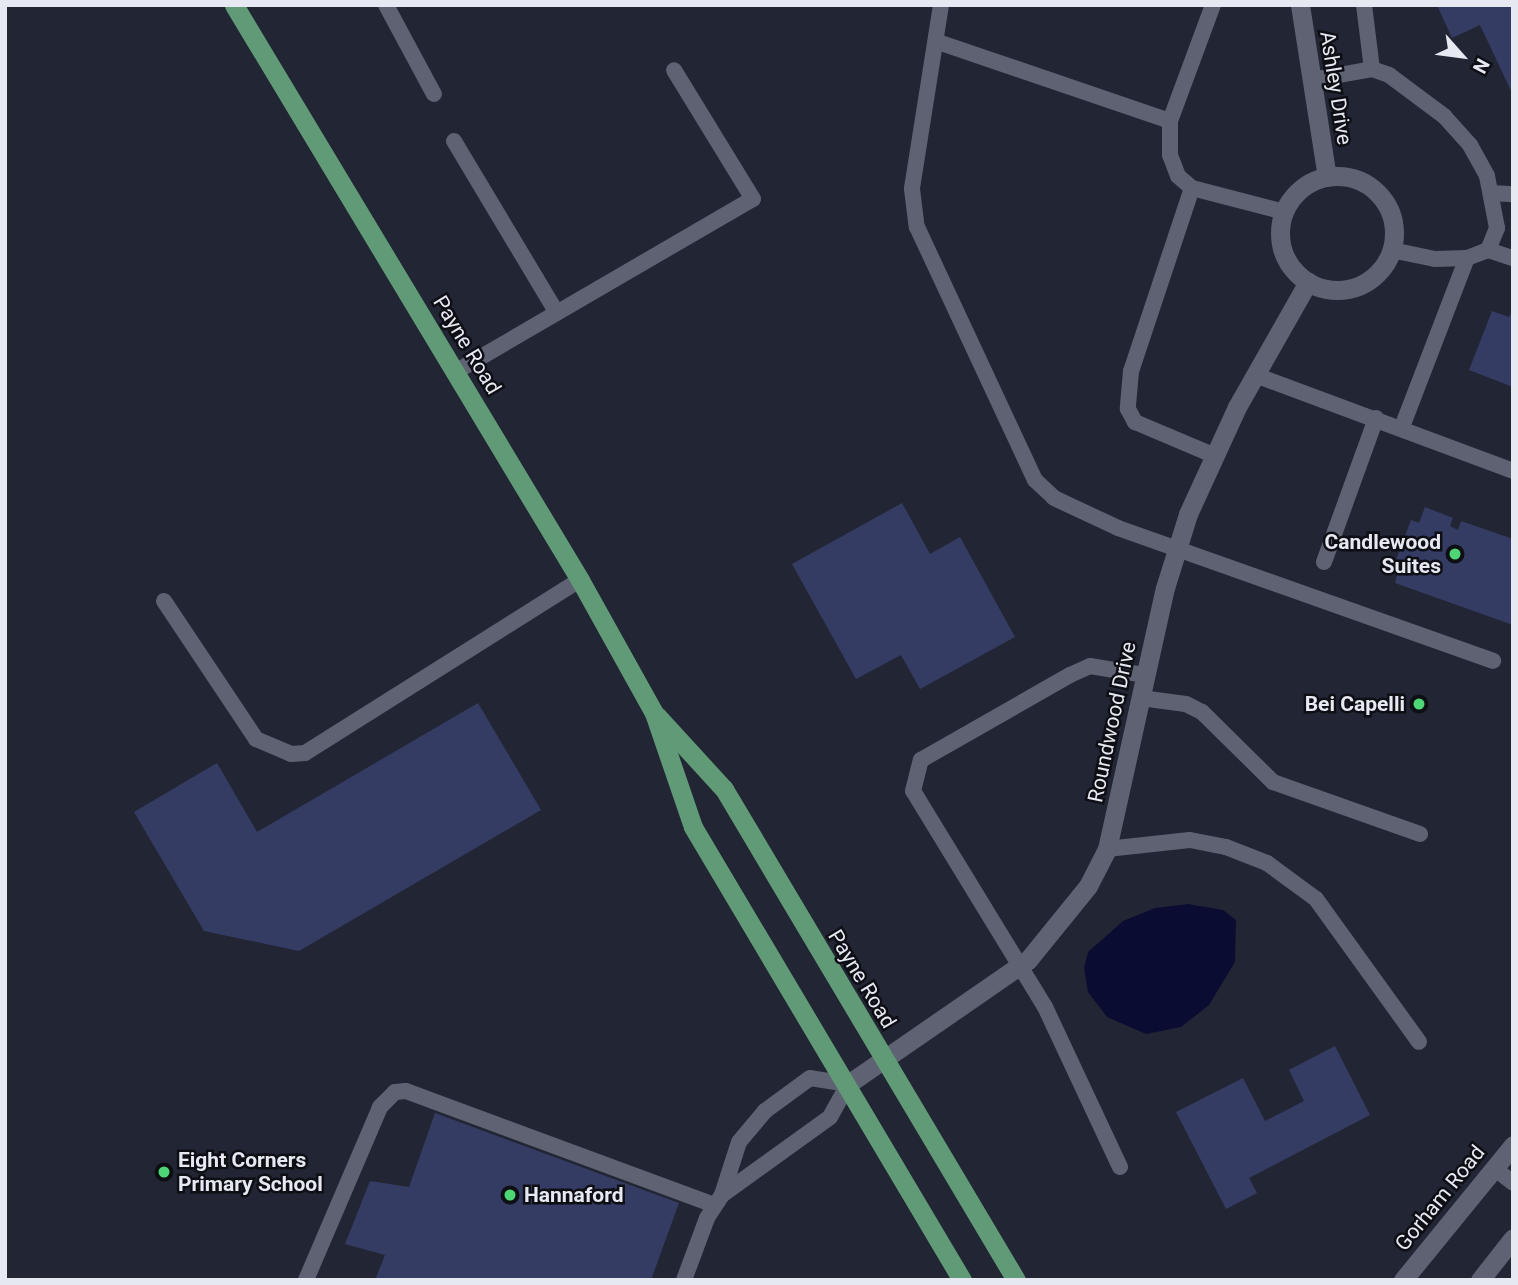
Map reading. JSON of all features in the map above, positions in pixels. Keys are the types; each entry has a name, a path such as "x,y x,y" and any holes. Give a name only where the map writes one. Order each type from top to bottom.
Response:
{"main road":[{"name":"Payne Road","path":"234,5 457,371 580,580 654,713 693,827 962,1280"},
{"name":"Payne Road","path":"654,713 724,789 1016,1280"}],"street":[{"name":"Ashley Drive","path":"1300,5 1327,177"},
{"path":"1327,177 1359,181 1380,196 1391,217 1391,250 1374,275 1357,286 1337,290 1308,282 1296,272 1283,251 1284,212 1301,189 1327,177"},
{"name":"Roundwood Drive","path":"848,1084 1021,965 1069,914 1107,849 1145,675 1177,547 1213,455 1308,282"},
{"name":"Gorham Road","path":"1403,1280 1513,1145"},
{"path":"1480,1280 1513,1238"}],"lane":[{"path":"386,5 434,94"},
{"path":"941,5 938,42 912,189 917,227 957,318 1035,480 1079,512 1493,661"},
{"path":"1213,5 1170,121 1170,155 1178,176 1192,188 1284,212"},
{"path":"1364,5 1372,69"},
{"path":"938,42 1170,121"},
{"path":"1311,80 1372,69 1397,81 1444,116 1470,145 1487,176 1497,228 1488,250"},
{"path":"457,371 753,199 674,70"},
{"path":"454,141 557,313"},
{"path":"1192,188 1131,371 1128,409 1135,422 1213,455"},
{"path":"1491,193 1513,194"},
{"path":"1391,250 1435,260 1467,258 1488,250 1513,258"},
{"path":"1402,426 1467,258"},
{"path":"1255,375 1402,426 1513,471"},
{"path":"1324,562 1376,418"},
{"path":"164,601 256,739 290,754 305,753 580,580"},
{"path":"1120,1167 1073,1059 1021,965 920,809 913,791 914,774 921,760 1090,666 1145,675"},
{"path":"1141,698 1186,704 1202,712 1273,782 1420,834"},
{"path":"1107,849 1190,840 1226,847 1267,863 1315,899 1419,1042"},
{"path":"684,1280 718,1200 738,1142 765,1111 810,1078 848,1084 830,1117 718,1200"},
{"path":"306,1280 380,1107 395,1092 406,1091 718,1200"},
{"path":"1494,1168 1513,1183"}],"shaded area":[{"path":"1188,904 1223,910 1236,920 1235,962 1209,1005 1181,1027 1146,1034 1107,1017 1088,992 1084,968 1088,952 1123,921 1155,908"}],"building":[{"path":"1437,5 1513,5 1513,95 1480,25 1452,38"},
{"path":"1513,308 1513,387 1469,370 1492,311 1509,317"},
{"path":"902,503 930,554 960,537 1015,637 920,689 901,655 856,679 792,564"},
{"name":"Candlewood Suites","path":"1425,507 1453,518 1450,526 1458,530 1461,521 1513,539 1513,625 1395,583 1398,571 1393,568 1411,520 1419,523"},
{"path":"478,703 541,810 299,951 204,931 134,812 217,763 257,832"},
{"path":"1335,1046 1370,1115 1249,1178 1257,1193 1226,1209 1176,1112 1243,1078 1265,1121 1304,1101 1289,1070"},
{"name":"Hannaford","path":"435,1113 679,1203 651,1280 375,1280 385,1255 345,1244 370,1181 409,1187"}],"place":[{"name":"Candlewood Suites","path":"1455,554"},
{"name":"Bei Capelli","path":"1419,704"},
{"name":"Eight Corners Primary School","path":"164,1172"},
{"name":"Hannaford","path":"510,1195"}]}
